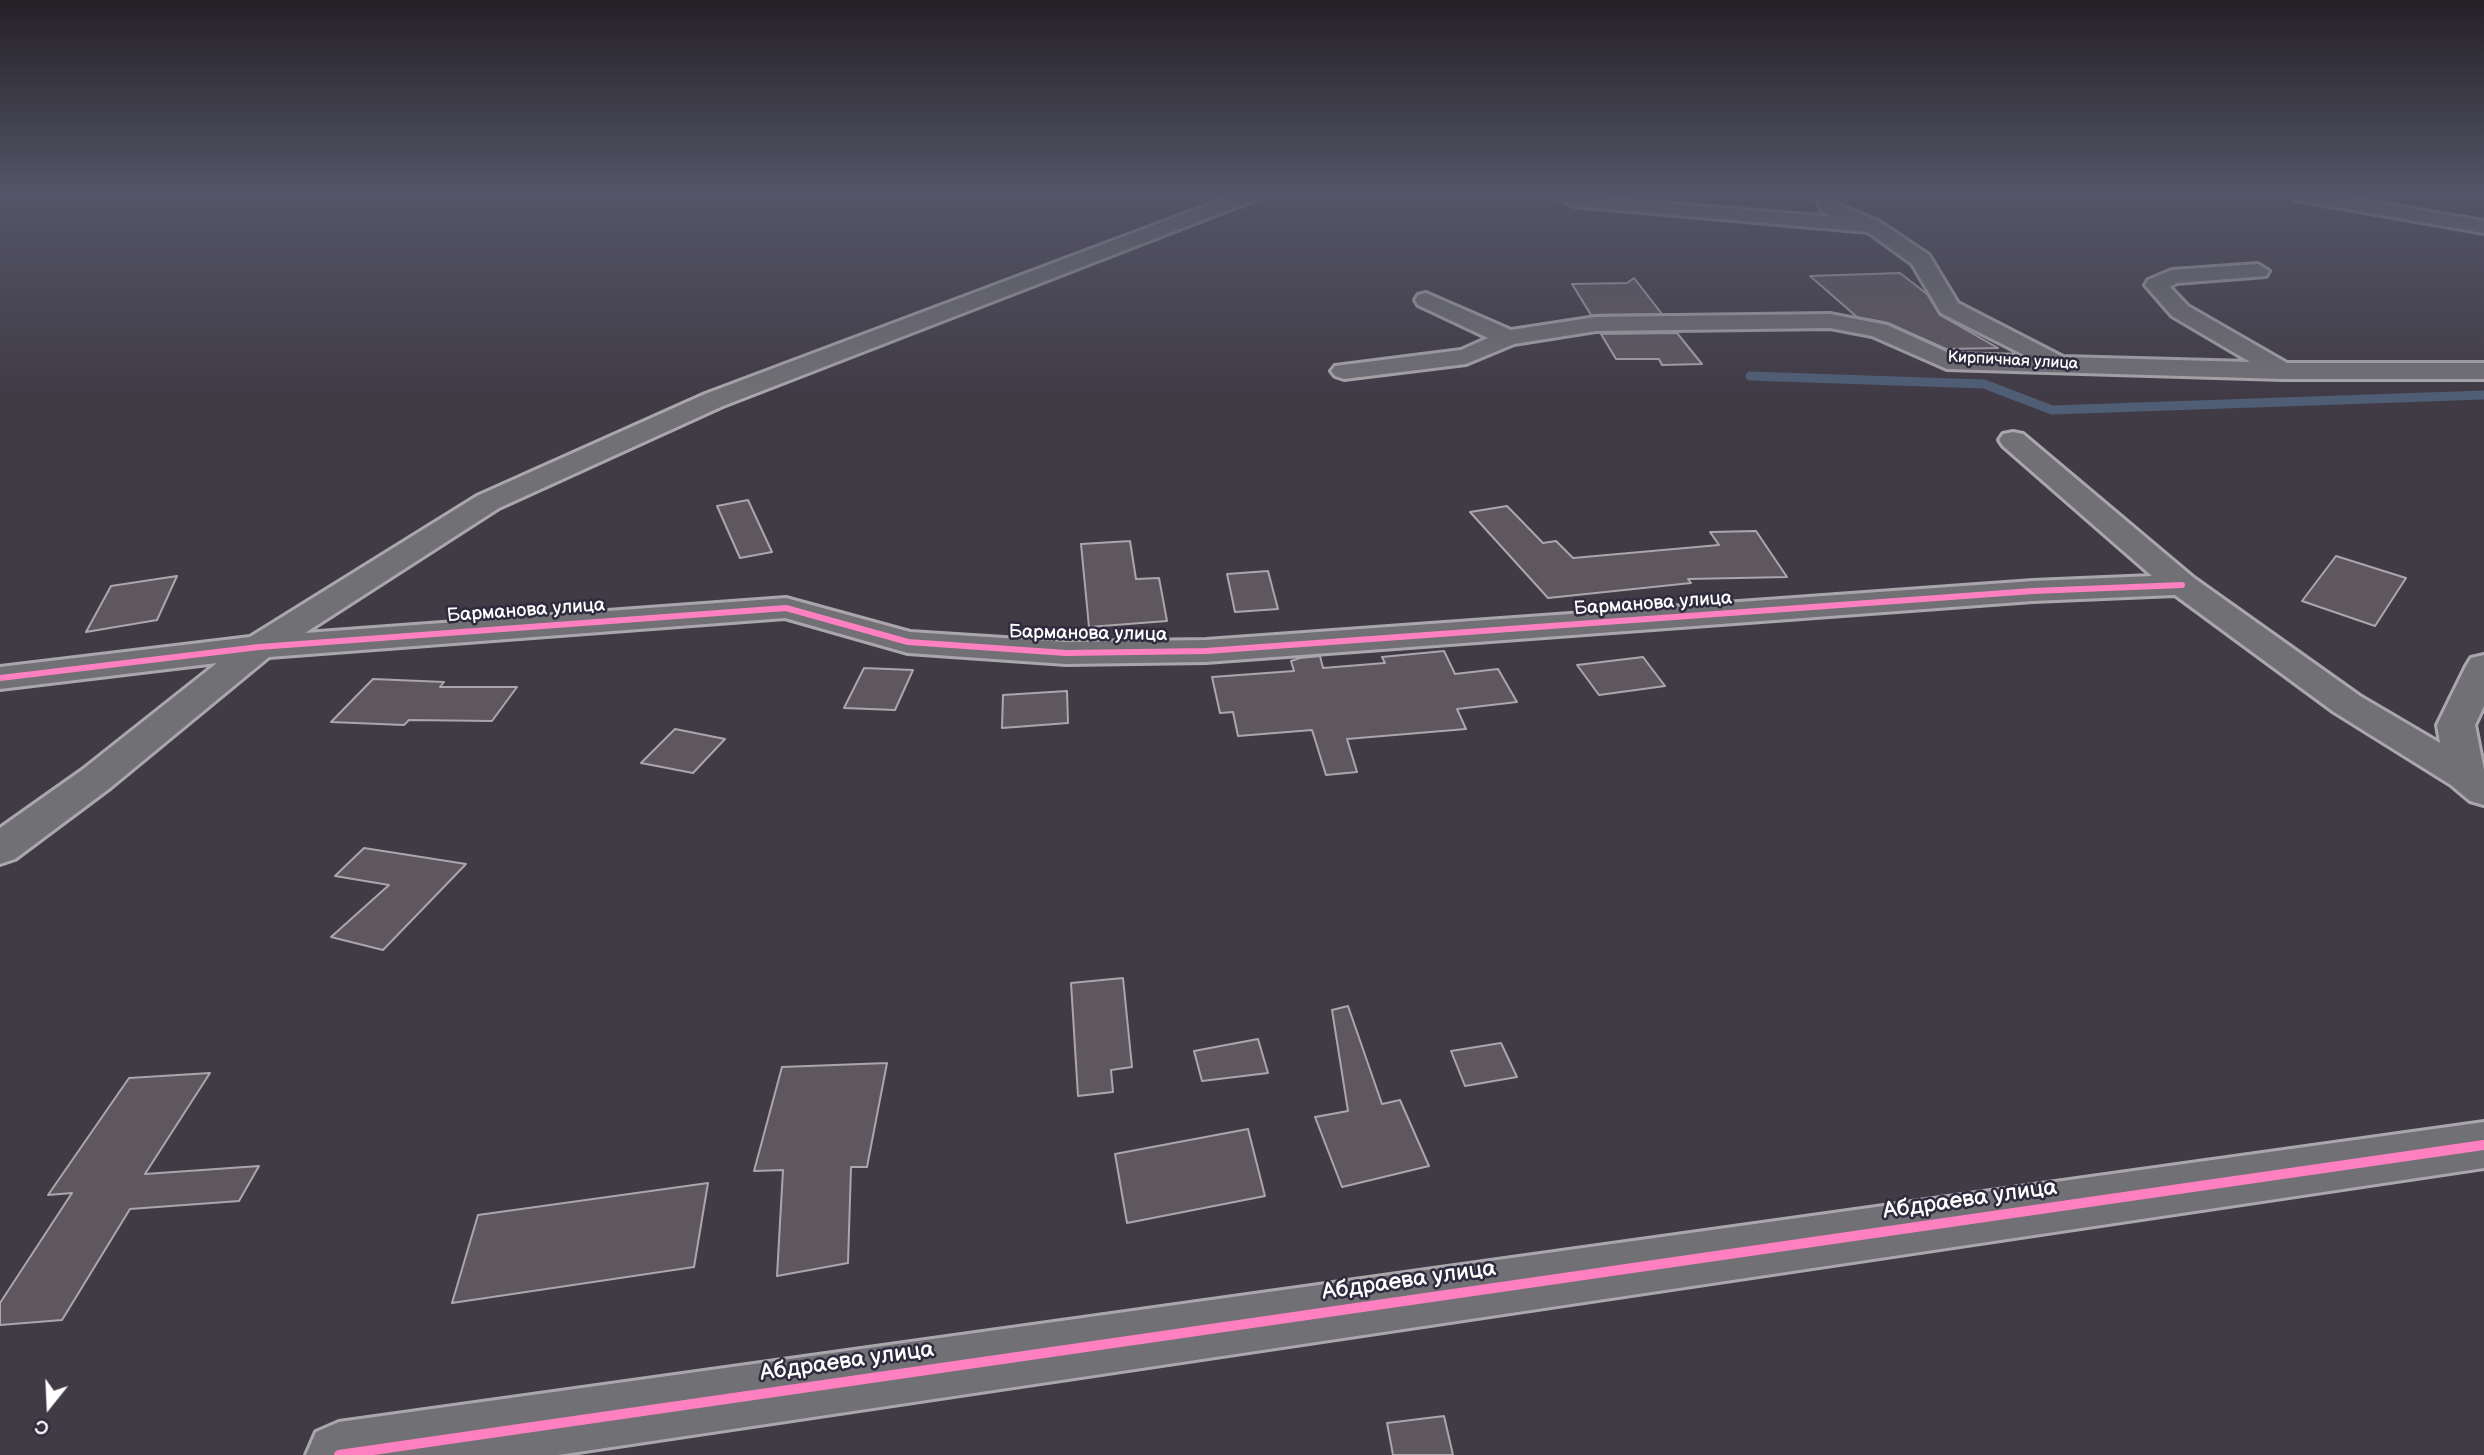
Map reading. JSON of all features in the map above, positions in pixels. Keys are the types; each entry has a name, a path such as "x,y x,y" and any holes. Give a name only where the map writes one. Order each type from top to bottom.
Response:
{"street":[{"path":"0,849 96,779 258,647 488,502 714,400 1075,262"},
{"path":"1922,262 1949,308 2060,363"},
{"path":"2258,271 2172,277 2156,285 2180,311 2283,371"},
{"path":"1426,300 1508,338"},
{"name":"Кирпичная улица","path":"1344,371 1466,357 1508,338 1596,324 1830,321 1879,330 1947,361 2283,371 2484,371"},
{"path":"2013,440 2182,585 2347,704 2474,784"},
{"name":"Барманова улица","path":"0,678 258,647 786,607 908,642 1066,653 1206,651 2020,592 2182,585"},
{"path":"2474,784 2456,725 2484,666"},
{"name":"Абдраева улица","path":"339,1455 2484,1145"}],"building":[{"path":"1900,273 1927,294 1940,315 1998,348 1946,349 1888,323 1857,317 1810,276"},
{"path":"1634,278 1662,314 1591,315 1572,284 1627,283"},
{"path":"1677,333 1702,364 1662,365 1659,359 1616,359 1601,334"},
{"path":"748,500 772,552 740,558 717,506"},
{"path":"1507,506 1543,543 1556,541 1573,558 1719,545 1710,532 1756,531 1787,577 1688,579 1691,583 1548,598 1470,512"},
{"path":"1130,541 1136,579 1159,578 1167,621 1089,627 1081,544"},
{"path":"2336,556 2406,578 2375,626 2302,601"},
{"path":"1268,571 1278,609 1235,612 1227,574"},
{"path":"177,576 157,620 86,632 111,586"},
{"path":"1444,651 1455,674 1498,669 1517,702 1457,709 1466,729 1347,739 1357,772 1326,775 1312,730 1238,736 1233,712 1220,713 1212,677 1294,671 1291,661 1300,658 1320,656 1323,668 1385,663 1382,657"},
{"path":"1643,657 1665,686 1599,695 1577,665"},
{"path":"864,668 913,670 895,710 844,708"},
{"path":"373,679 444,682 440,687 517,687 492,721 409,720 404,725 331,722"},
{"path":"1067,691 1068,723 1002,728 1003,695"},
{"path":"675,729 725,739 693,773 641,763"},
{"path":"364,848 466,864 383,950 331,937 389,885 335,876"},
{"path":"1123,978 1132,1067 1111,1070 1113,1092 1078,1096 1071,983"},
{"path":"1348,1006 1382,1104 1400,1100 1429,1166 1342,1187 1315,1117 1348,1111 1332,1010"},
{"path":"1258,1039 1268,1073 1202,1081 1194,1051"},
{"path":"1501,1043 1517,1077 1465,1086 1451,1051"},
{"path":"887,1063 867,1167 851,1167 848,1263 777,1276 783,1170 754,1171 782,1067"},
{"path":"210,1073 145,1174 259,1166 239,1201 130,1209 62,1320 0,1325 0,1303 72,1193 48,1195 129,1078"},
{"path":"1248,1129 1265,1196 1127,1223 1115,1154"},
{"path":"708,1183 694,1267 452,1303 478,1215"},
{"path":"1444,1416 1453,1455 1393,1455 1387,1423"}],"waterway":[{"path":"1750,376 1984,384 2052,410 2484,395"}],"cycle path":[{"path":"0,678 259,647 786,608 908,642 1066,653 1206,651 2033,591 2182,585"},
{"path":"339,1455 2484,1145"}]}
